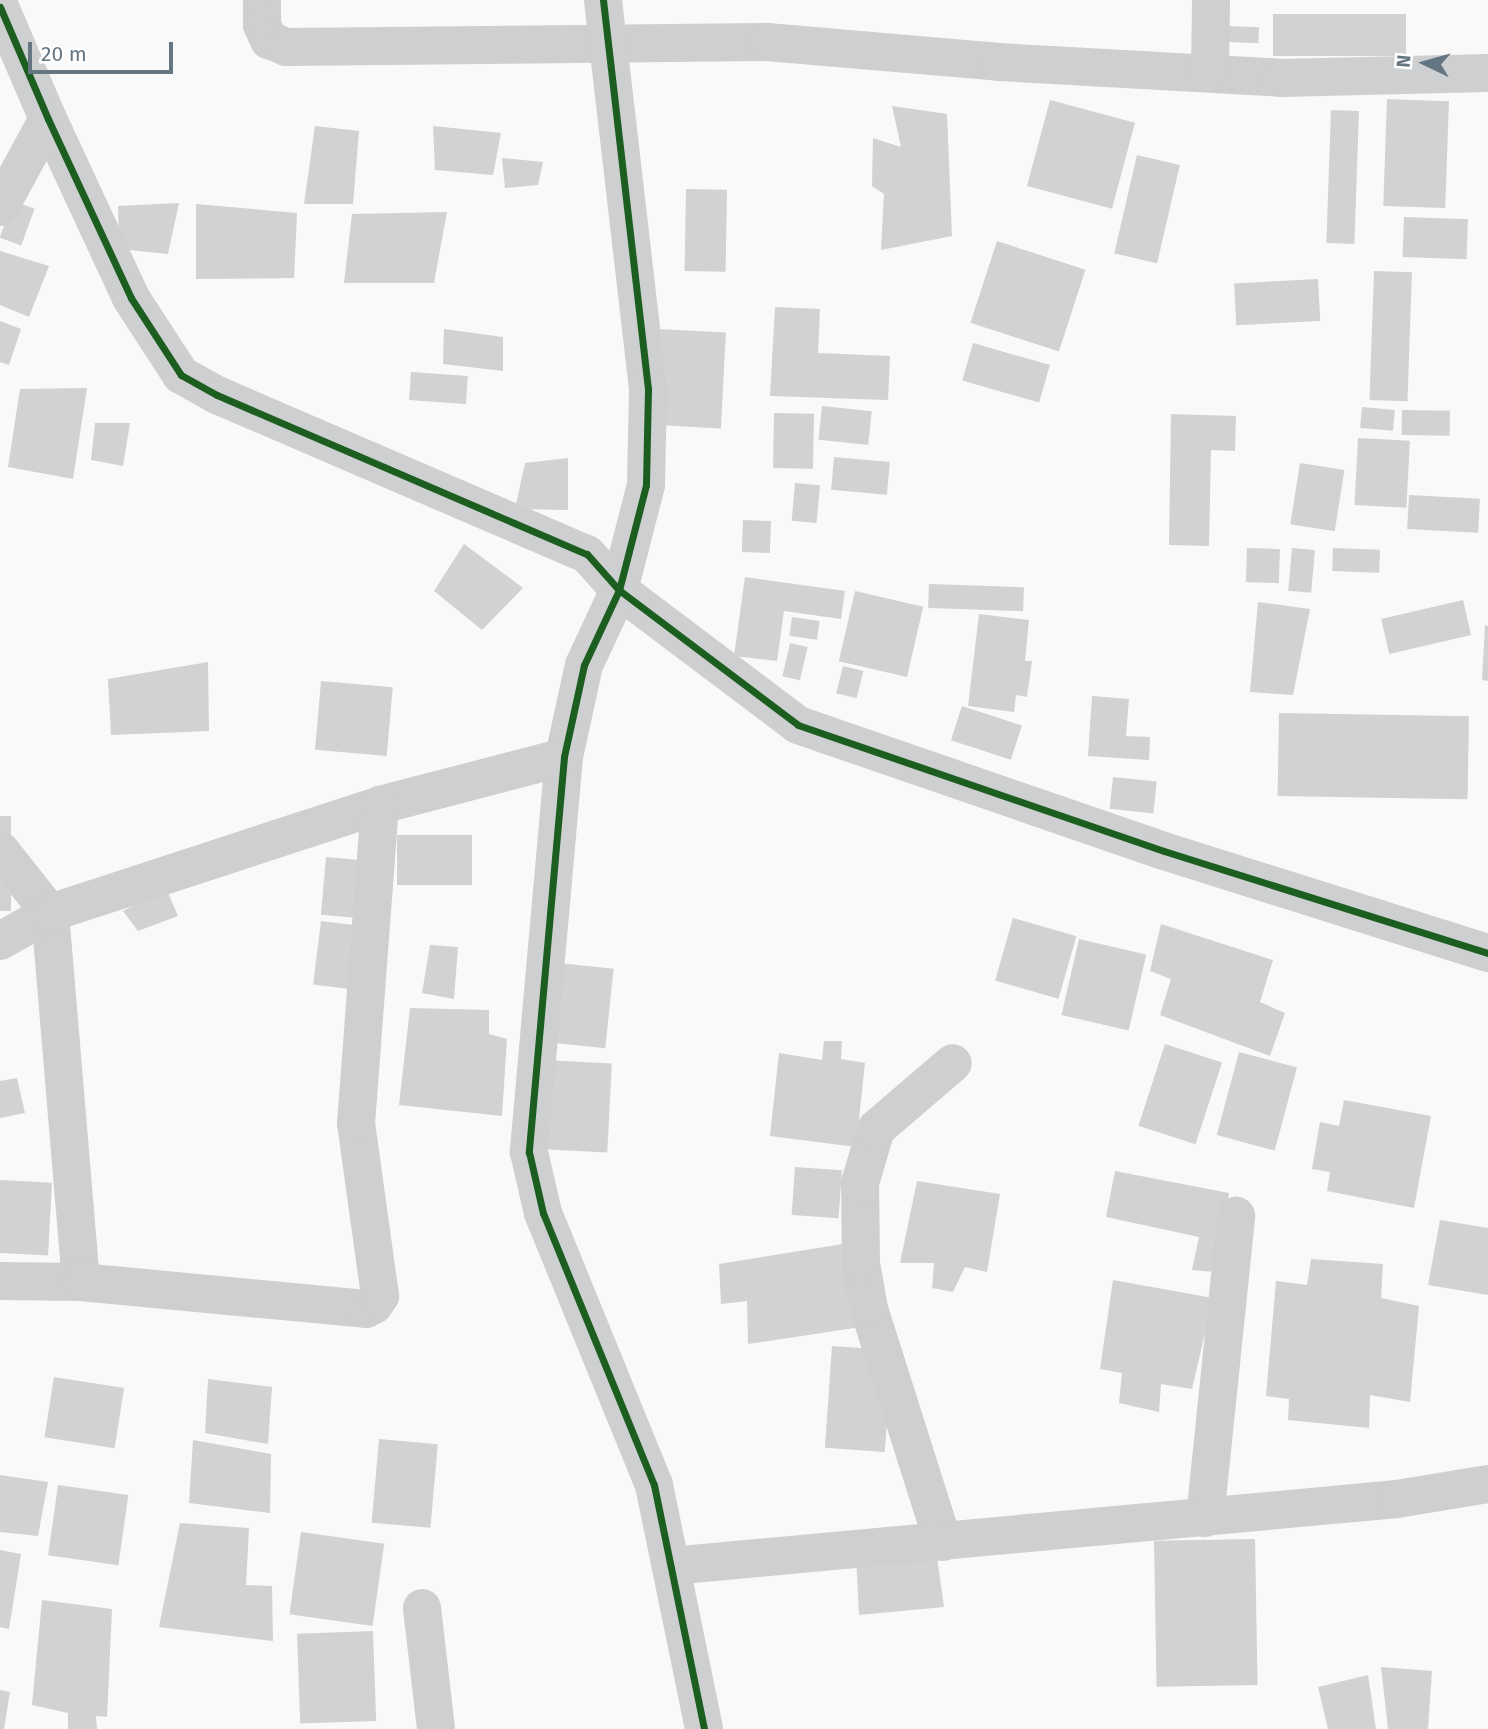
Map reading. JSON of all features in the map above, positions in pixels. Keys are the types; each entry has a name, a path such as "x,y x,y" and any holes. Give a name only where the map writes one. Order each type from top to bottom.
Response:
{"street":[{"path":"262,0 262,25 269,40 286,47 767,42 999,62 1281,78 1488,73"},
{"path":"603,0 648,389 646,485 619,590 584,665 564,757 529,1152 543,1213 654,1485 704,1729"},
{"path":"1210,73 1211,0"},
{"path":"0,7 48,119 131,298 181,375 218,395 587,554 619,590 798,724 1164,851 1488,953"},
{"path":"0,207 48,119"},
{"path":"0,941 50,913 380,805 564,757"},
{"path":"0,1281 81,1282 366,1309 380,1296 356,1124 380,805"},
{"path":"0,850 50,913 81,1282"},
{"path":"943,1542 869,1309 861,1263 860,1183 876,1129 953,1063"},
{"path":"1205,1518 1237,1216"},
{"path":"671,1566 1397,1499 1488,1484"},
{"path":"422,1608 436,1729"}],"building":[{"path":"1273,14 1406,14 1406,56 1273,56"},
{"path":"1226,26 1259,27 1258,43 1225,42"},
{"path":"1387,99 1449,101 1445,208 1383,206"},
{"path":"1050,100 1135,123 1112,209 1027,186"},
{"path":"892,106 947,114 952,236 881,250 884,194 872,186 873,138 901,147"},
{"path":"1331,110 1359,111 1354,244 1326,243"},
{"path":"315,126 359,131 353,204 304,204"},
{"path":"433,126 501,133 493,175 435,170"},
{"path":"1137,155 1180,165 1157,263 1114,253"},
{"path":"502,158 543,162 538,185 505,188"},
{"path":"686,189 727,190 726,272 685,271"},
{"path":"13,201 35,209 21,246 0,238"},
{"path":"179,203 168,254 119,249 118,206"},
{"path":"196,204 297,213 294,278 196,279"},
{"path":"447,212 434,283 344,283 352,214"},
{"path":"1404,217 1468,219 1467,259 1403,257"},
{"path":"997,241 1085,270 1059,352 970,323"},
{"path":"0,251 49,266 29,317 0,305"},
{"path":"1374,271 1412,272 1407,401 1369,400"},
{"path":"1318,279 1320,321 1236,325 1234,283"},
{"path":"775,307 820,309 818,353 890,356 888,400 770,396"},
{"path":"0,321 21,329 9,365 0,362"},
{"path":"444,329 503,337 503,371 443,364"},
{"path":"658,329 726,333 721,428 653,425"},
{"path":"973,343 1050,365 1039,403 962,380"},
{"path":"411,372 468,376 466,404 409,400"},
{"path":"87,388 73,479 8,467 20,389"},
{"path":"822,406 872,411 868,445 818,440"},
{"path":"1362,407 1395,410 1393,431 1360,428"},
{"path":"1402,410 1450,411 1450,436 1402,435"},
{"path":"774,413 814,414 813,469 773,468"},
{"path":"1171,414 1236,416 1235,451 1211,450 1209,546 1169,545"},
{"path":"95,423 130,423 123,466 91,460"},
{"path":"1358,438 1410,441 1406,508 1354,505"},
{"path":"834,457 890,462 887,495 831,490"},
{"path":"568,458 568,510 515,509 525,463"},
{"path":"1300,463 1344,470 1335,531 1290,524"},
{"path":"795,483 820,485 817,523 792,521"},
{"path":"1409,495 1480,499 1478,533 1407,529"},
{"path":"743,520 771,521 770,553 742,552"},
{"path":"464,544 523,588 482,630 434,591"},
{"path":"1247,548 1280,549 1279,583 1246,582"},
{"path":"1292,548 1315,550 1311,593 1288,591"},
{"path":"1333,548 1380,550 1379,573 1332,571"},
{"path":"745,577 845,591 841,619 784,611 777,661 734,656"},
{"path":"929,584 1024,587 1023,611 928,608"},
{"path":"855,591 923,607 907,677 839,661"},
{"path":"1463,600 1471,635 1389,654 1381,619"},
{"path":"1258,602 1310,609 1293,695 1250,692"},
{"path":"979,614 1029,620 1025,661 1032,661 1027,697 1016,695 1014,712 968,706"},
{"path":"792,617 820,621 817,640 789,636"},
{"path":"1485,625 1488,626 1488,681 1482,680"},
{"path":"790,643 808,647 800,680 782,676"},
{"path":"208,662 209,731 111,735 108,679"},
{"path":"843,666 863,671 857,698 836,693"},
{"path":"321,681 393,687 387,756 315,750"},
{"path":"1092,696 1129,699 1126,736 1150,737 1149,760 1088,756"},
{"path":"962,706 1022,725 1011,760 951,740"},
{"path":"1279,713 1469,716 1468,799 1278,796"},
{"path":"1113,777 1157,782 1153,813 1110,809"},
{"path":"0,816 11,816 11,911 0,911"},
{"path":"397,835 472,835 472,885 397,885"},
{"path":"326,857 368,861 363,918 321,915"},
{"path":"166,888 178,916 138,931 123,911"},
{"path":"1013,918 1076,936 1059,999 995,980"},
{"path":"321,921 362,926 354,990 313,985"},
{"path":"1161,924 1273,960 1260,1002 1285,1013 1270,1056 1160,1015 1171,979 1150,971"},
{"path":"1079,939 1146,955 1129,1031 1061,1015"},
{"path":"430,945 458,947 454,999 422,993"},
{"path":"549,962 614,969 605,1048 541,1042"},
{"path":"410,1008 489,1010 489,1034 507,1039 502,1116 399,1105"},
{"path":"824,1041 842,1041 841,1059 865,1063 856,1147 770,1136 779,1053 822,1060"},
{"path":"1165,1044 1222,1063 1195,1144 1138,1126"},
{"path":"1239,1052 1297,1068 1275,1151 1217,1135"},
{"path":"545,1060 612,1064 607,1152 540,1149"},
{"path":"17,1078 25,1113 0,1118 0,1081"},
{"path":"1344,1100 1431,1116 1414,1208 1327,1191 1330,1172 1312,1169 1320,1122 1339,1126"},
{"path":"795,1167 842,1170 839,1218 792,1215"},
{"path":"1115,1171 1229,1193 1216,1272 1192,1270 1199,1237 1106,1217"},
{"path":"0,1180 52,1183 48,1256 0,1253"},
{"path":"917,1181 1000,1194 987,1272 965,1267 953,1292 932,1288 934,1263 900,1263"},
{"path":"1440,1220 1488,1228 1488,1295 1428,1285"},
{"path":"849,1243 861,1327 748,1344 747,1301 721,1304 719,1264"},
{"path":"1311,1259 1383,1264 1381,1298 1419,1306 1410,1402 1370,1395 1369,1428 1288,1420 1289,1399 1266,1396 1276,1281 1307,1285"},
{"path":"1113,1280 1213,1298 1192,1389 1161,1384 1159,1412 1119,1403 1122,1373 1100,1369"},
{"path":"832,1346 892,1350 885,1452 825,1448"},
{"path":"54,1377 124,1388 115,1448 44,1437"},
{"path":"208,1379 272,1387 268,1444 205,1433"},
{"path":"379,1439 438,1444 430,1528 372,1523"},
{"path":"193,1440 271,1454 270,1513 189,1503"},
{"path":"0,1475 48,1482 38,1536 0,1532"},
{"path":"58,1485 128,1495 118,1565 48,1555"},
{"path":"180,1523 249,1528 246,1585 272,1586 273,1641 159,1627"},
{"path":"301,1532 384,1544 373,1626 289,1614"},
{"path":"855,1535 934,1535 944,1607 859,1615"},
{"path":"1255,1539 1258,1685 1157,1687 1154,1541"},
{"path":"0,1550 21,1554 9,1629 0,1627"},
{"path":"42,1600 112,1609 107,1717 96,1716 97,1729 68,1729 68,1713 32,1705"},
{"path":"373,1631 376,1721 300,1724 297,1634"},
{"path":"1381,1667 1432,1671 1428,1729 1388,1729"},
{"path":"1368,1675 1376,1729 1328,1729 1318,1687"},
{"path":"0,1690 10,1692 4,1729 0,1729"}],"cycle path":[{"path":"603,0 648,389 646,485 619,590 798,725 1164,851 1488,953"},
{"path":"0,7 48,119 131,298 181,375 217,395 587,554 619,590 584,665 564,757 529,1152 543,1213 654,1485 704,1729"}]}
